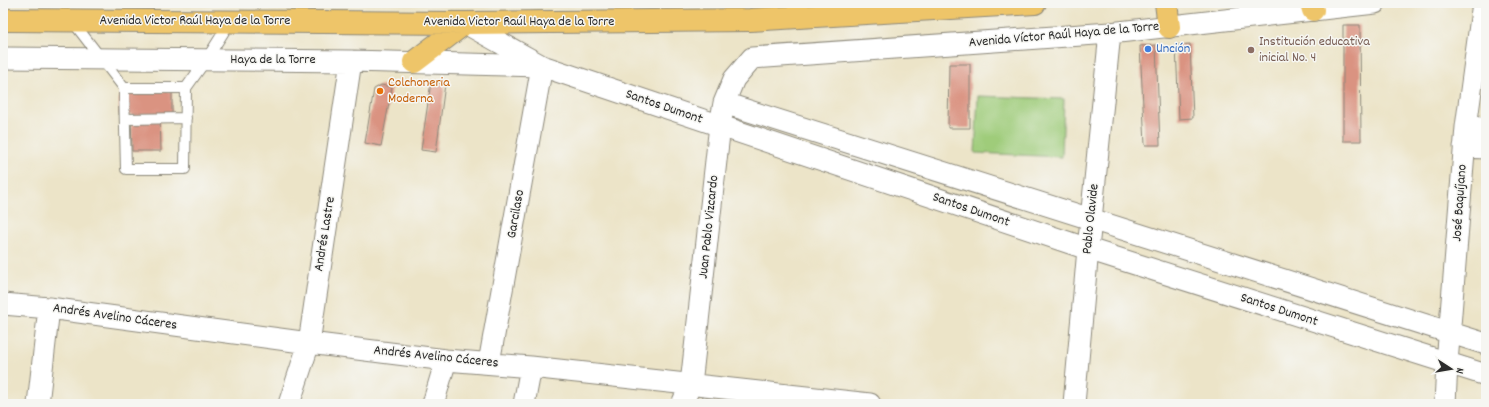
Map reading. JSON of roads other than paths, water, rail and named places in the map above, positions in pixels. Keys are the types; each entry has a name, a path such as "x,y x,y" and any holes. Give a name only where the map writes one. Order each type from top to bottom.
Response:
{"main road":[{"name":"Avenida Victor Raúl Haya de la Torre","path":"3,20 231,20 465,23 750,20 1035,3"},
{"path":"1166,3 1169,27"},
{"path":"414,62 465,23"}],"street":[{"name":"Avenida Víctor Raúl Haya de la Torre","path":"752,58 1110,33 1169,27 1312,7 1375,3"},
{"name":"José Baquíjano","path":"1445,404 1465,137 1483,3"},
{"name":"Santos Dumont","path":"465,23 542,66 1088,249 1486,375"},
{"name":"Pablo Olavide","path":"1074,404 1110,33"},
{"name":"Haya de la Torre","path":"3,58 351,61 542,66"},
{"name":"Juan Pablo Vizcardo","path":"682,404 691,384 720,126 724,103 734,79 752,58"},
{"name":"Andrés Lastre","path":"289,404 309,343 351,61"},
{"name":"Garcilaso","path":"489,363 542,66"},
{"name":"Santos Dumont","path":"724,103 1486,344"},
{"path":"1465,137 1486,128"},
{"path":"1465,137 1486,148"},
{"name":"Andrés Avelino Cáceres","path":"3,304 49,308 446,360 531,367 870,404"},
{"path":"38,404 49,308"},
{"path":"433,404 446,360"},
{"path":"524,404 531,367"}],"lane":[{"path":"72,20 124,88 126,119 126,169 185,169 186,88 206,60 231,20"},
{"path":"124,88 186,88"},
{"path":"126,119 186,118"}],"place":[{"name":"Unción","path":"1148,49"},
{"name":"Institución educativa inicial No. 4","path":"1251,50"},
{"name":"Colchoneria Moderna","path":"380,91"}]}
